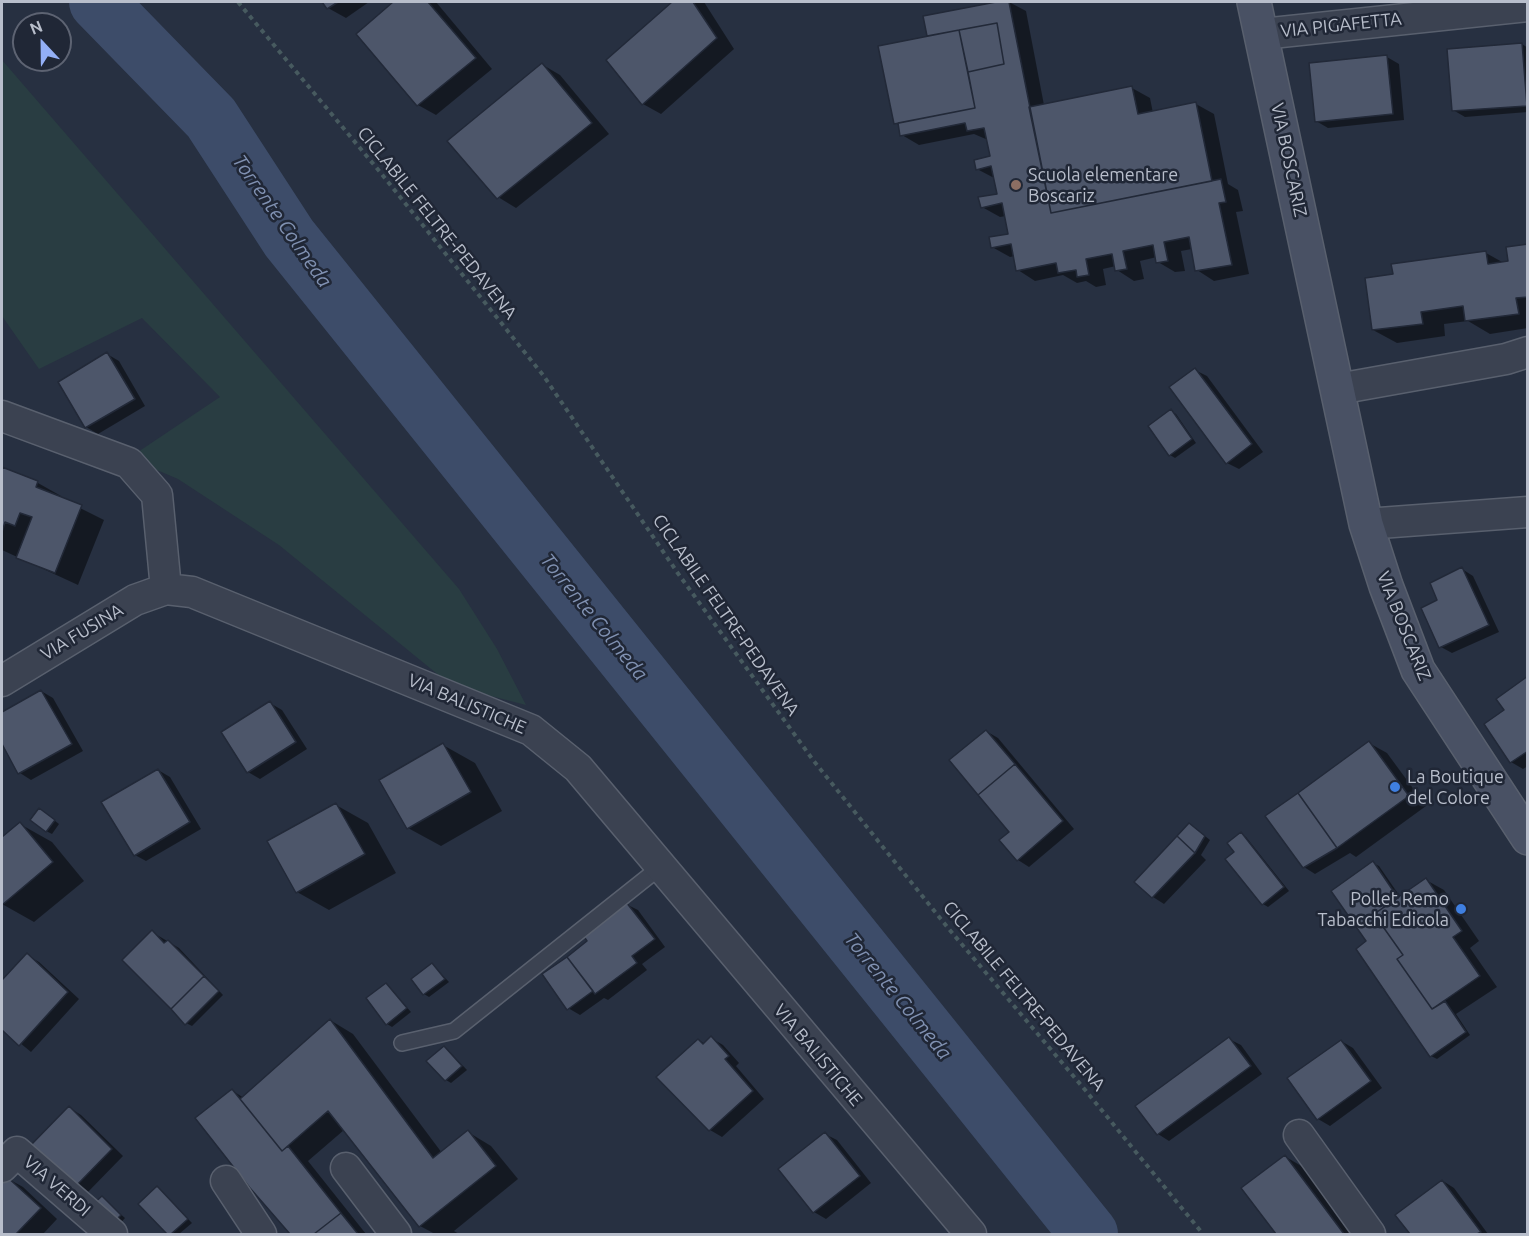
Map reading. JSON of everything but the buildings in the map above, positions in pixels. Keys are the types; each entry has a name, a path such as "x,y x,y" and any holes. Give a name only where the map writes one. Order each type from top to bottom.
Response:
{"street":[{"name":"VIA BOSCARIZ","path":"1254,2 1365,524 1418,670 1527,837"},
{"name":"VIA PIGAFETTA","path":"1262,34 1527,6"},
{"path":"1338,389 1506,359 1527,352"},
{"path":"2,416 129,463 157,495 166,589"},
{"path":"1365,524 1527,512"},
{"name":"VIA FUSINA","path":"2,681 135,600 166,589"},
{"name":"VIA BALISTICHE","path":"166,589 192,592 531,730 578,768 659,867 971,1234"},
{"path":"1299,1135 1370,1234"},
{"name":"VIA VERDI","path":"2,1167 17,1152 112,1234"},
{"path":"346,1168 396,1234"},
{"path":"226,1181 261,1234"}],"lane":[{"path":"402,1043 454,1031 659,867"}],"path":[{"name":"CICLABILE FELTRE-PEDAVENA","path":"238,2 380,172 543,375 677,572 813,760 948,928 1203,1234"}],"green space":[{"path":"2,60 459,589 497,649 526,705 452,686 279,545 178,479 129,458 220,397 142,318 39,369 2,316"}],"waterway":[{"name":"Torrente Colmeda","path":"98,2 211,118 289,238 1089,1234"}],"place":[{"name":"Scuola elementare Boscariz","path":"1016,185"},
{"name":"La Boutique del Colore","path":"1395,787"},
{"name":"Pollet Remo Tabacchi Edicola","path":"1461,909"}]}
